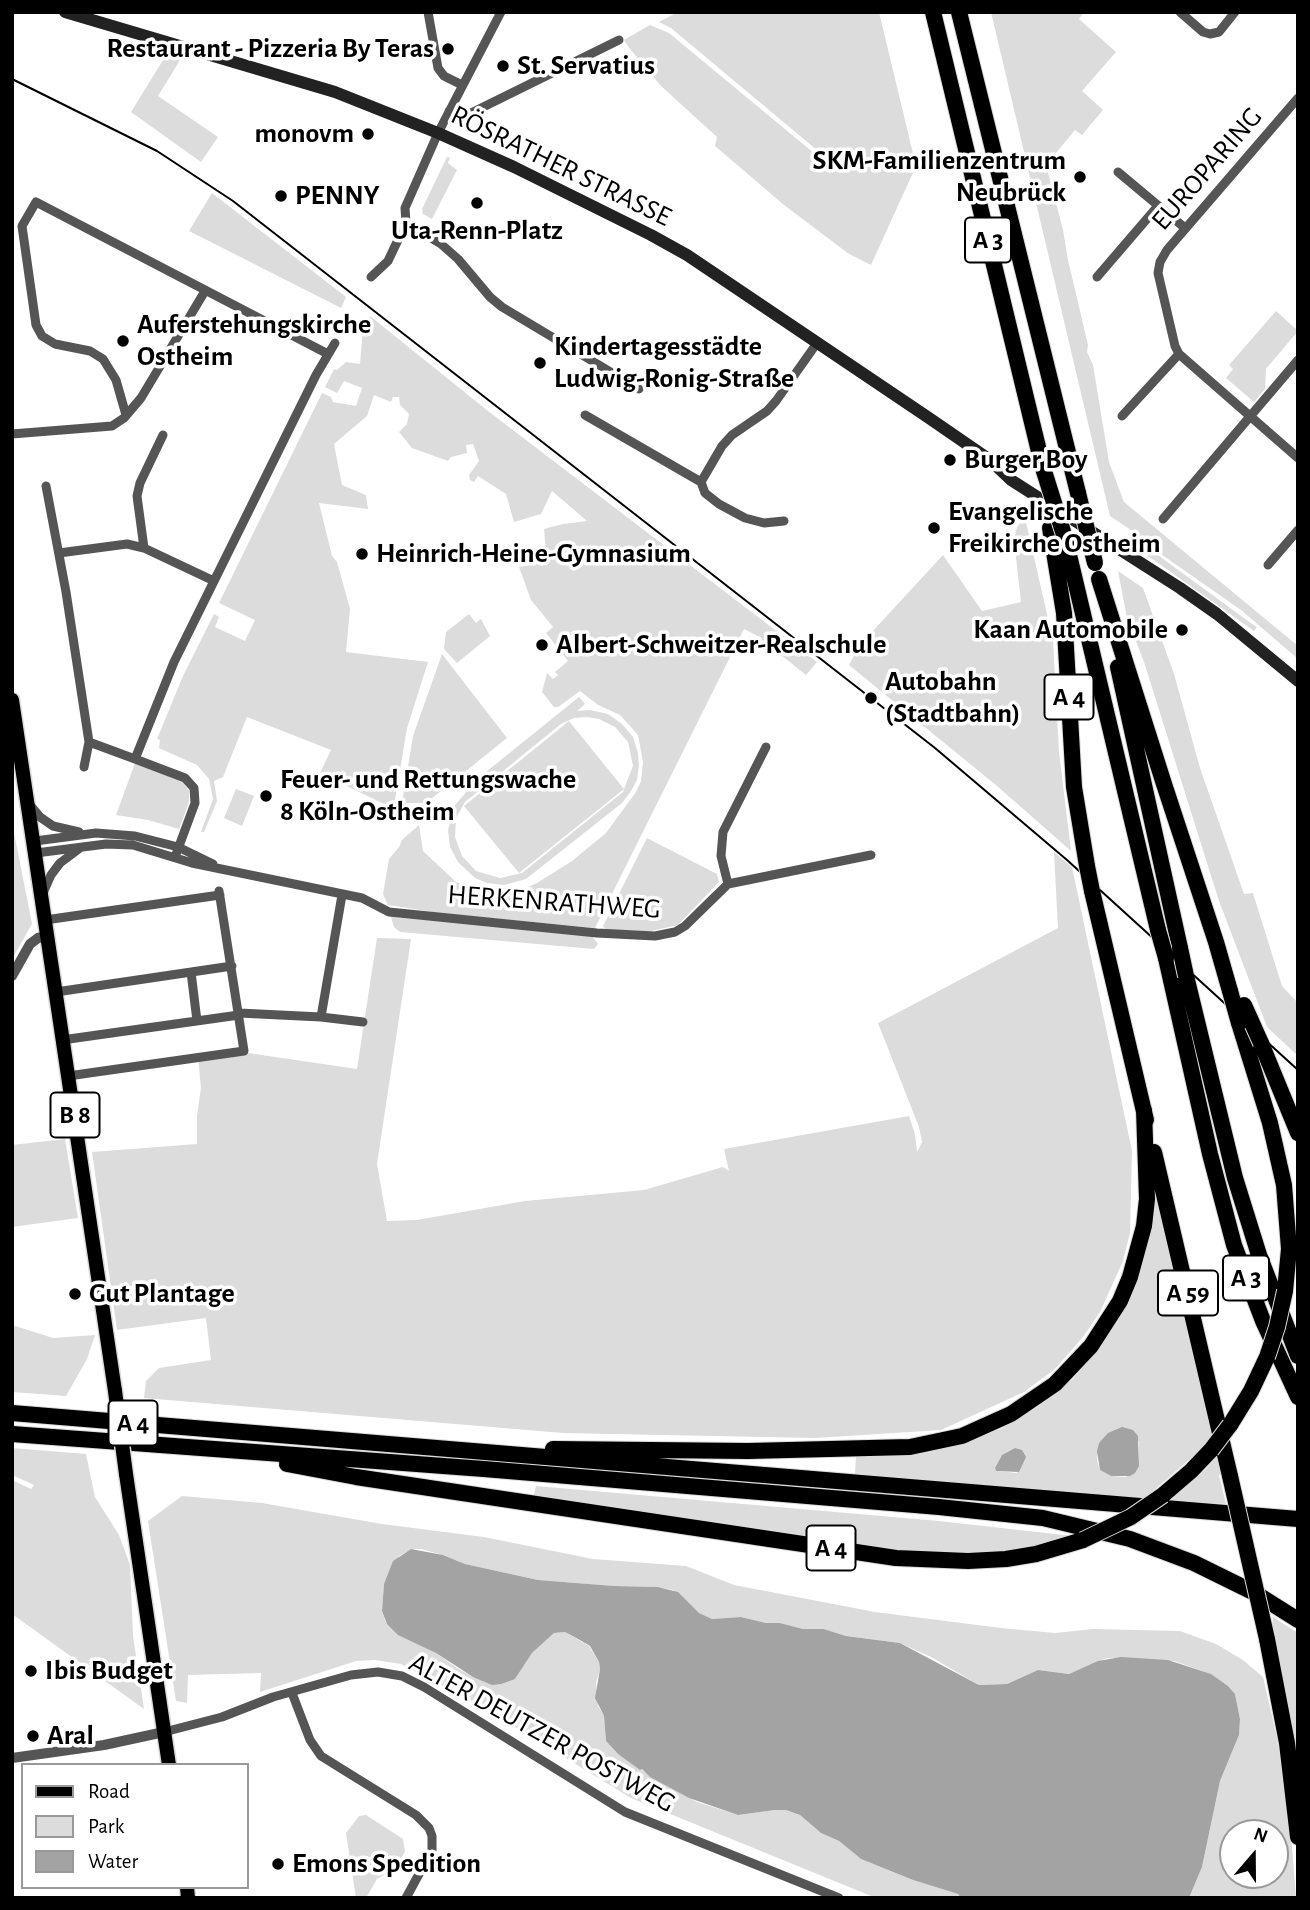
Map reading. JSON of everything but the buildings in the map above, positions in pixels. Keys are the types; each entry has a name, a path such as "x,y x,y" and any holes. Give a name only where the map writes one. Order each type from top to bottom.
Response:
{"highway":[{"name":"A 3","path":"933,12 1043,468 1065,538 1210,1154 1234,1245 1263,1321 1298,1397"},
{"name":"A 3","path":"959,12 1100,579 1160,864 1235,1178 1266,1276 1298,1356"},
{"name":"A 4","path":"12,1413 372,1443 534,1448 848,1450 937,1443 1011,1415 1055,1384 1091,1346 1120,1301 1135,1262 1144,1226 1148,1173 1144,1110 1092,891 1073,776 1064,613 1043,468"},
{"name":"A 4","path":"12,1434 215,1450 356,1477 896,1558 968,1562 1036,1554 1083,1540 1131,1517 1163,1495 1210,1450 1230,1425 1251,1391 1277,1327 1284,1291 1289,1228 1284,1185 1270,1123 1216,942 1100,579"},
{"path":"1216,942 1298,1133"},
{"name":"A 59","path":"1144,1110 1267,1639 1287,1743 1298,1837"},
{"path":"372,1443 1298,1519"},
{"path":"215,1450 484,1469 1043,1518 1130,1539 1162,1550 1225,1577 1298,1620"}],"main road":[{"name":"RÖSRATHER STRASSE","path":"65,12 335,92 514,167 651,235 687,255 990,460 1011,480 1217,614 1298,681"},
{"name":"B 8","path":"12,700 16,753 36,847 44,920 169,1763"}],"street":[{"path":"428,12 438,68 444,75 462,85"},
{"path":"371,277 388,261 406,223 405,208 438,133 501,12"},
{"path":"1180,12 1203,32 1210,34 1219,32 1236,12"},
{"path":"449,111 467,115 619,40"},
{"name":"EUROPARING","path":"1179,354 1158,273 1160,262 1185,228 1298,98"},
{"path":"1118,172 1185,228"},
{"path":"126,415 116,380 103,359 90,351 55,344 42,336 36,325 22,226 36,202 328,354"},
{"path":"1097,277 1158,206"},
{"path":"406,223 441,244 458,259 489,297 502,307 639,389"},
{"path":"12,434 112,426 141,398 205,290"},
{"path":"135,759 170,672 335,343"},
{"path":"701,482 722,446 776,401 817,343"},
{"path":"1122,416 1179,354 1298,458"},
{"path":"1163,519 1298,360"},
{"path":"585,415 701,482 705,493 745,518 764,523 784,522"},
{"path":"144,548 137,496 140,483 163,435"},
{"path":"46,486 89,742 84,767"},
{"path":"1268,565 1298,530"},
{"path":"59,553 127,544 144,548 214,581"},
{"path":"89,742 186,778 194,788 195,803 177,852"},
{"path":"766,747 723,832 721,856 728,884 871,855"},
{"path":"28,803 40,817 53,825 84,834 135,835 177,852"},
{"path":"36,847 84,834"},
{"path":"36,847 106,844 177,852"},
{"path":"42,894 60,863 81,847"},
{"name":"HERKENRATHWEG","path":"177,852 192,863 362,898 389,912 597,933 655,936 675,932 685,926 728,884"},
{"path":"44,920 220,893 232,966 244,1051 68,1076"},
{"path":"321,1017 342,895"},
{"path":"12,976 30,944 47,936"},
{"path":"55,992 232,966"},
{"path":"191,972 197,1021"},
{"path":"62,1040 239,1014 321,1017 363,1022"},
{"name":"ALTER DEUTZER POSTWEG","path":"12,1758 104,1745 164,1732 222,1717 273,1698 364,1672 402,1676 625,1812 839,1898"},
{"path":"292,1693 310,1740 321,1756 416,1815 429,1828 432,1850 406,1898"}],"green space":[{"path":"678,12 879,12 916,166 871,265 849,254 784,205 715,146 717,137 661,86 624,40 650,25 669,33 815,154 818,151 671,28 659,22"},
{"path":"991,12 1084,12 1079,19 1116,52 1082,91 1103,110 1082,135 1075,130 1046,165 1063,230 1088,345 1087,352 1093,365 1109,462 1124,502 1298,646 1298,659 1241,610 1110,516"},
{"path":"168,52 182,57 158,96 218,137 201,162 131,112"},
{"path":"447,157 450,158 448,163 457,170 432,219 423,214 422,209"},
{"path":"212,193 346,297 341,308 189,231"},
{"path":"1276,311 1298,331 1266,369 1265,389 1254,402 1226,378 1233,369 1229,365"},
{"path":"370,316 488,411 817,662 806,675 756,635 744,629 595,928 440,913 388,905 383,894 389,859 402,840 419,825 423,851 456,882 496,894 523,889 537,883 572,861 606,833 636,792 641,781 643,762 638,735 620,715 598,705 580,691 558,707 554,707 542,692 547,673 553,679 558,675 555,672 568,661 546,633 553,627 531,600 519,567 547,562 544,529 587,521 552,491 541,514 514,522 506,494 478,476 474,482 470,480 469,475 479,461 473,444 466,445 467,453 451,457 448,461 412,448 399,432 407,424 409,414 400,405 399,397 393,397 391,402 374,395 367,416 334,444 342,485 366,495 368,509 319,503 332,556 337,562 350,609 346,652 428,662 407,728 395,800 386,805 320,773 331,750 247,717 223,777 214,781 217,801 204,832 201,832 213,799 209,779 197,765 159,748 160,740 157,739 183,676 214,614 219,617 215,627 245,641 255,620 219,603 322,393 331,397 333,402 356,406 362,388 344,381 337,393 325,387 334,369 337,370 346,362 360,364 363,328"},
{"path":"1025,518 1053,640 1059,752 1071,851 997,786 849,665 859,646 943,555 982,611 1021,602 1014,540 1017,527"},
{"path":"1140,542 1257,627 1254,631 1148,556 1137,545"},
{"path":"1118,571 1143,588 1174,674 1200,768 1244,894 1253,893 1282,986 1298,1003 1298,1056 1267,1027 1219,901 1144,662 1127,618"},
{"path":"469,614 476,623 481,619 490,636 457,663 444,649 446,632"},
{"path":"442,654 507,738 426,803 402,803 413,736"},
{"path":"579,697 585,704 577,711 590,710 608,714 622,724 633,737 638,753 637,780 622,803 526,879 504,885 475,878 458,862 450,847 448,830 455,805 468,790 466,788","holes":["574,718 599,719 615,727 628,742 633,766 623,792 522,873 500,878 476,871 462,856 455,837 456,818 465,802 561,724"]},
{"path":"569,721 624,789 519,873 464,806"},
{"path":"135,763 183,782 189,791 189,802 179,829 116,815"},
{"path":"236,789 254,796 242,826 224,818"},
{"path":"12,822 32,924 12,959"},
{"path":"647,838 717,874 719,882 678,925 651,931 606,930 603,926"},
{"path":"1054,852 1072,867 1132,1151 1130,1233 1123,1261 1100,1312 1083,1337 1055,1369 1024,1392 941,1430 815,1438 563,1433 144,1398 146,1381 159,1368 211,1360 206,1318 117,1330 92,1152 197,1144 201,1088 198,1058 248,1053 357,1069 377,938 411,939 377,1164 387,1221 417,1220 525,1201 644,1190 723,1167 729,1171 724,1149 909,1116 917,1152 922,1142 919,1127 878,1023 1058,928"},
{"path":"391,917 591,935 598,944 594,949 400,932 394,927"},
{"path":"65,1139 78,1218 12,1227 12,1145"},
{"path":"1152,1193 1156,1194 1213,1435 1199,1451 1145,1498 855,1474 856,1456 962,1440 1001,1429 1039,1406 1073,1379 1095,1352","holes":["1105,1438 1139,1441 1139,1459 1126,1477 1111,1476 1100,1470 1097,1460 1099,1443","1015,1448 1024,1453 1017,1473 996,1471 1002,1455"]},
{"path":"12,1325 53,1338 95,1335 87,1359 66,1396 12,1392"},
{"path":"12,1448 86,1454 95,1497 119,1535 130,1565 133,1636 144,1709 12,1614 12,1480 31,1489 34,1485 12,1475"},
{"path":"1217,1455 1226,1504 1169,1500 1206,1469"},
{"path":"536,1486 939,1521 1082,1537 1039,1547 980,1554 908,1552 534,1495"},
{"path":"182,1496 262,1503 382,1524 484,1537 593,1559 686,1566 734,1585 875,1612 1055,1633 1093,1629 1180,1631 1216,1644 1243,1660 1263,1677 1277,1738 1290,1821 1296,1898 1189,1898 1202,1867 1220,1781 1239,1735 1240,1719 1235,1694 1228,1686 1208,1673 1174,1661 1107,1658 1069,1674 1038,1670 1007,1684 979,1685 931,1657 900,1643 741,1617 712,1619 699,1613 673,1590 538,1580 465,1564 421,1549 411,1549 399,1556 384,1584 382,1611 387,1624 457,1668 473,1677 515,1679 532,1653 554,1633 565,1632 589,1646 599,1662 596,1683 598,1706 604,1716 606,1741 618,1754 697,1802 738,1815 786,1810 800,1815 821,1833 839,1841 861,1859 913,1880 958,1894 961,1898 876,1898 631,1798 474,1702 401,1664 375,1660 356,1661 260,1692 261,1673 188,1675 187,1703 176,1701 148,1521"},
{"path":"1273,1617 1298,1633 1298,1793 1272,1629"},
{"path":"366,1815 403,1839 405,1851 397,1867 377,1879 366,1898 356,1898 346,1833 359,1816"}],"water":[{"path":"1122,1427 1133,1430 1138,1436 1139,1466 1130,1476 1111,1476 1100,1470 1097,1451 1099,1443 1108,1433"},
{"path":"1015,1448 1022,1450 1026,1457 1019,1472 996,1471 1002,1455"},
{"path":"411,1549 538,1580 658,1587 678,1592 699,1613 712,1619 741,1617 900,1643 979,1685 1007,1684 1038,1670 1069,1674 1098,1661 1121,1657 1168,1660 1211,1674 1235,1694 1240,1719 1239,1735 1220,1781 1202,1867 1189,1898 961,1898 958,1894 913,1880 861,1859 839,1841 821,1833 800,1815 786,1810 775,1810 738,1815 689,1798 650,1777 618,1754 606,1741 604,1716 595,1698 599,1662 590,1646 578,1639 565,1632 554,1633 532,1653 515,1679 492,1685 398,1635 387,1624 382,1611 384,1584 393,1561"}],"tram line":[{"path":"12,79 157,151 233,201 935,748 1067,860 1298,1070"}],"place":[{"name":"Restaurant - Pizzeria By Teras","path":"448,49"},
{"name":"St. Servatius","path":"503,66"},
{"name":"monovm","path":"368,134"},
{"name":"SKM-Familienzentrum Neubrück","path":"1080,177"},
{"name":"PENNY","path":"281,196"},
{"name":"Uta-Renn-Platz","path":"477,203"},
{"name":"Auferstehungskirche Ostheim","path":"123,341"},
{"name":"Kindertagesstädte Ludwig-Ronig-Straße","path":"540,363"},
{"name":"Burger Boy","path":"950,460"},
{"name":"Evangelische Freikirche Ostheim","path":"934,528"},
{"name":"Heinrich-Heine-Gymnasium","path":"362,554"},
{"name":"Kaan Automobile","path":"1182,630"},
{"name":"Albert-Schweitzer-Realschule","path":"542,645"},
{"name":"Autobahn (Stadtbahn)","path":"871,698"},
{"name":"Feuer- und Rettungswache 8 Köln-Ostheim","path":"266,796"},
{"name":"Gut Plantage","path":"75,1294"},
{"name":"Ibis Budget","path":"31,1671"},
{"name":"Aral","path":"33,1736"},
{"name":"Emons Spedition","path":"278,1864"}]}
